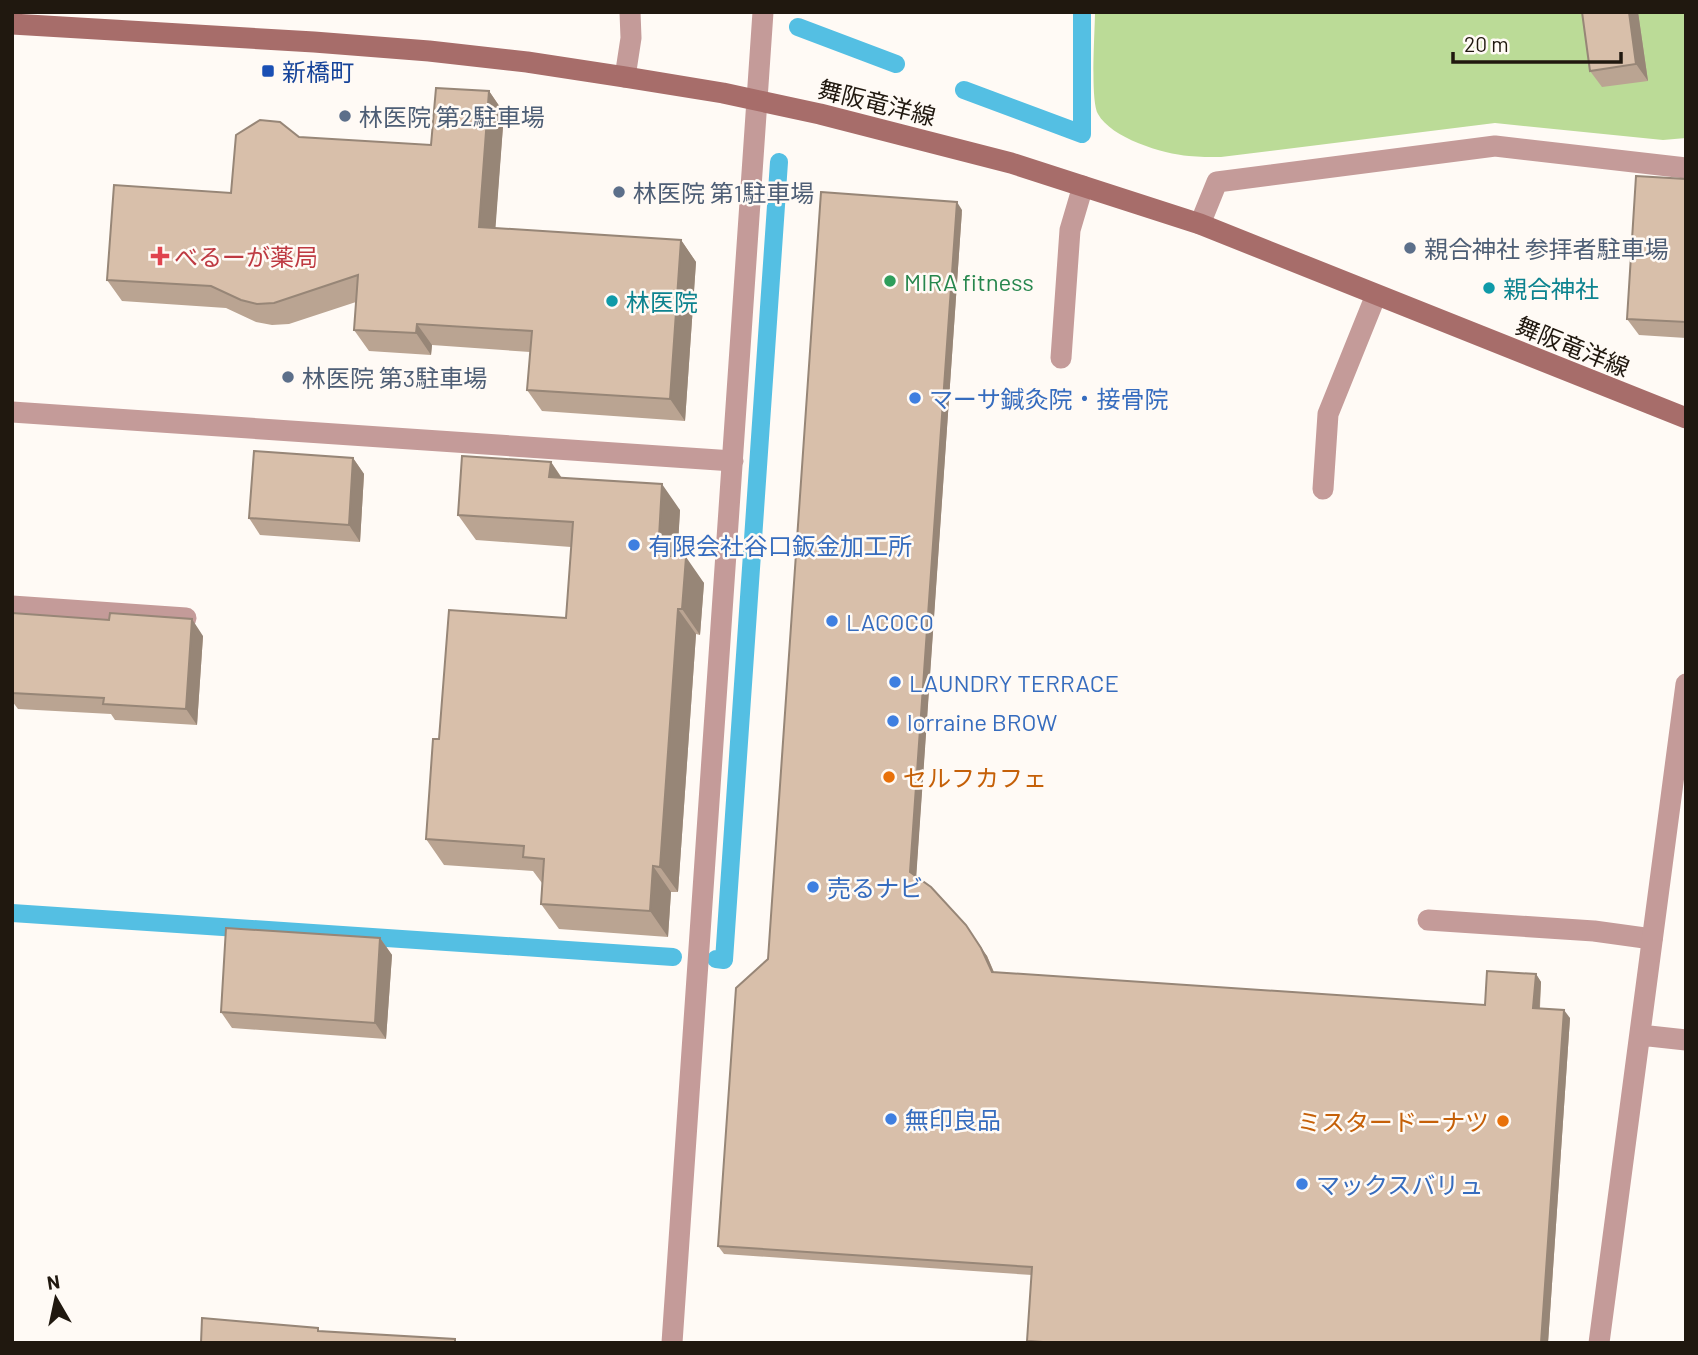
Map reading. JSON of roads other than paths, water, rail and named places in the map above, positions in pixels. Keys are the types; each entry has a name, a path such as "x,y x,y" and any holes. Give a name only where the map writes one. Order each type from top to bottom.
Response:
{"main road":[{"name":"舞阪竜洋線","path":"12,24 314,41 527,62 758,101 916,138 1012,163 1200,225 1686,418"}],"street":[{"path":"625,77 631,38 630,12"},
{"path":"673,1343 762,12"},
{"path":"1200,225 1217,182 1495,146 1686,168"},
{"path":"1061,358 1070,230 1083,186"},
{"path":"1323,489 1328,414 1376,295"},
{"path":"12,412 733,461"},
{"path":"12,606 186,618"},
{"path":"1599,1343 1686,684"},
{"path":"1428,920 1594,931 1652,939"},
{"path":"1640,1035 1686,1040"}],"waterway":[{"path":"964,90 1082,134 1082,12"},
{"path":"798,27 896,64"},
{"path":"716,959 724,960 779,162"},
{"path":"12,913 673,957"}],"place":[{"name":"新橋町","path":"268,71"},
{"name":"林医院 第2駐車場","path":"345,116"},
{"name":"林医院 第1駐車場","path":"619,192"},
{"name":"親合神社 参拝者駐車場","path":"1410,248"},
{"name":"べるーが薬局","path":"160,256"},
{"name":"MIRA fitness","path":"890,281"},
{"name":"親合神社","path":"1489,288"},
{"name":"林医院","path":"612,301"},
{"name":"林医院 第3駐車場","path":"288,377"},
{"name":"マーサ鍼灸院・接骨院","path":"915,398"},
{"name":"有限会社谷口鈑金加工所","path":"634,545"},
{"name":"LACOCO","path":"832,621"},
{"name":"LAUNDRY TERRACE","path":"895,682"},
{"name":"lorraine BROW","path":"893,721"},
{"name":"セルフカフェ","path":"889,777"},
{"name":"売るナビ","path":"813,887"},
{"name":"無印良品","path":"891,1119"},
{"name":"ミスタードーナツ","path":"1503,1121"},
{"name":"マックスバリュ","path":"1302,1184"}]}
